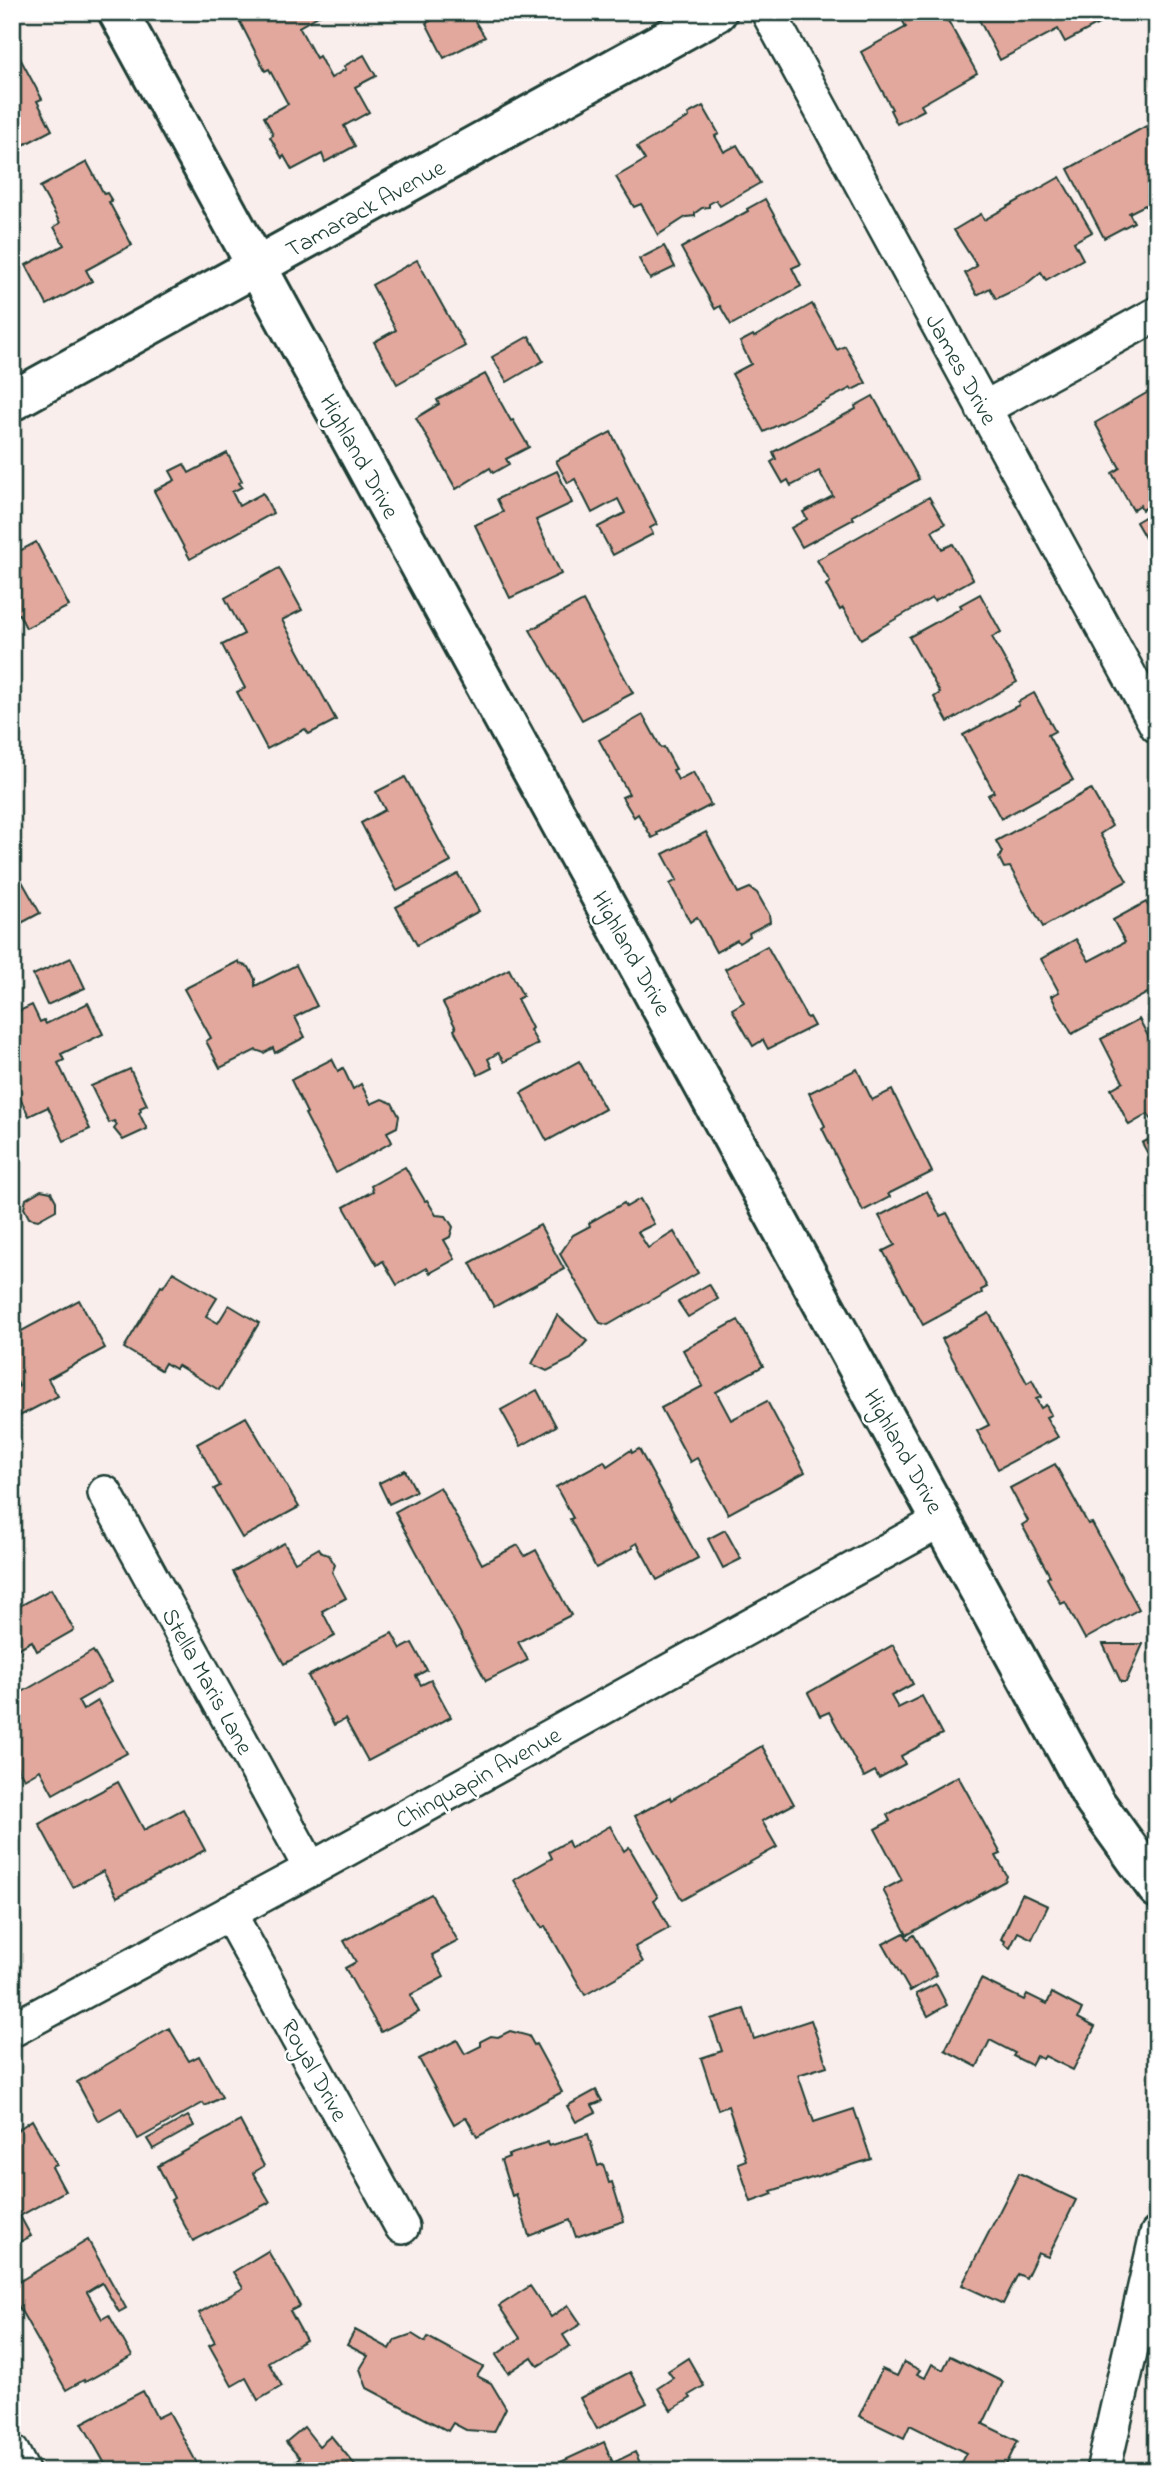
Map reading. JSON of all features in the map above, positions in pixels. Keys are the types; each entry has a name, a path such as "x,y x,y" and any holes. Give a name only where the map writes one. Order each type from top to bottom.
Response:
{"street":[{"name":"Highland Drive","path":"118,12 1095,1802 1157,1888"},
{"name":"Tamarack Avenue","path":"12,401 717,12"},
{"name":"James Drive","path":"768,12 1157,726"},
{"path":"984,409 1157,314"},
{"name":"Stella Maris Lane","path":"105,1493 311,1868"},
{"name":"Chinquapin Avenue","path":"12,2030 942,1520"},
{"name":"Royal Drive","path":"229,1913 402,2227"},
{"path":"1103,2471 1157,2234"},
{"path":"12,2452 22,2471"}],"building":[{"path":"235,12 325,12 299,27 331,78 346,69 344,66 364,55 376,76 355,87 369,112 344,126 355,146 325,162 322,154 292,170 270,137 273,135 264,117 288,104 269,69 265,71"},
{"path":"433,12 469,12 485,37 444,58 426,23 436,18"},
{"path":"908,12 947,12 949,15 946,17 977,73 921,105 924,110 897,124 890,110 892,109 861,52 906,27 900,16"},
{"path":"975,12 1099,12 1104,21 1065,42 1058,29 1000,60"},
{"path":"12,57 14,61 20,58 42,99 37,101 52,130 12,151"},
{"path":"703,106 719,134 715,136 724,152 737,145 760,183 720,206 716,200 709,204 709,207 695,213 695,216 686,217 658,235 641,204 634,207 616,177 645,160 637,147"},
{"path":"1146,126 1157,146 1157,223 1145,205 1129,213 1134,222 1104,238 1068,169"},
{"path":"87,162 104,194 107,193 112,201 109,202 132,245 86,270 92,281 47,305 26,265 64,245 54,227 60,223 40,187"},
{"path":"1060,177 1092,232 1074,242 1083,259 1046,280 1041,272 1025,285 996,299 990,288 977,295 965,273 977,266 954,230 981,214 984,220"},
{"path":"765,199 801,264 792,268 801,286 731,325 720,306 715,309 681,248"},
{"path":"664,246 675,267 650,279 639,259"},
{"path":"417,260 465,346 397,384 374,342 396,330 372,285"},
{"path":"812,304 837,350 845,346 866,383 764,432 732,374 751,364 740,342 753,335 754,337"},
{"path":"529,336 543,361 507,382 492,357"},
{"path":"485,374 529,447 506,459 509,464 493,473 490,468 456,489 416,418 439,404 437,400"},
{"path":"1157,387 1157,494 1152,497 1155,502 1142,510 1140,505 1133,510 1112,473 1120,468 1095,423"},
{"path":"873,396 919,479 802,547 791,528 807,519 803,512 833,496 819,471 791,486 788,480 783,483 771,462 776,459 773,452 856,409 855,406"},
{"path":"611,432 657,524 650,528 653,534 613,555 598,527 625,513 618,499 592,513 575,479 568,483 556,461"},
{"path":"227,453 242,481 239,483 242,487 232,492 239,506 263,493 273,513 190,559 154,491 175,480 170,471 184,464 189,473"},
{"path":"557,471 572,503 536,520 561,574 510,598 475,525 503,512 497,499"},
{"path":"929,497 945,524 932,531 942,549 953,544 973,579 934,601 932,598 861,639 826,585 830,582 817,560"},
{"path":"1155,511 1157,515 1157,559 1136,522"},
{"path":"36,542 69,606 26,628 19,614 12,618 12,555"},
{"path":"279,568 302,610 282,620 336,720 309,734 305,729 267,749 237,692 245,688 222,645 244,634 225,598"},
{"path":"980,594 1001,632 992,637 1017,682 948,722 934,697 940,693 909,637 962,608 960,605"},
{"path":"583,601 633,693 582,720 530,630"},
{"path":"1034,693 1055,731 1048,735 1073,780 1001,819 988,795 994,792 963,735 1019,705 1018,702"},
{"path":"643,715 676,769 673,770 678,780 693,772 711,805 652,838 638,814 634,817 622,797 629,794 599,740"},
{"path":"405,777 451,862 397,891 361,823 385,810 376,792"},
{"path":"1091,789 1112,826 1100,834 1127,881 1043,927 1010,867 1004,868 999,858 1002,852 996,841"},
{"path":"706,832 738,893 750,888 757,893 769,914 770,922 749,933 750,936 739,943 737,940 716,952 697,917 690,922 670,884 677,880 663,854"},
{"path":"458,874 479,911 417,945 396,907"},
{"path":"19,876 40,913 12,928 12,880"},
{"path":"1146,902 1157,922 1157,988 1072,1034 1051,996 1059,992 1041,959 1076,939 1089,961 1125,942 1113,920"},
{"path":"767,946 814,1026 768,1049 763,1040 753,1046 732,1009 744,1002 725,969"},
{"path":"71,958 85,988 47,1005 33,975"},
{"path":"239,961 249,967 255,979 255,986 296,965 317,1006 295,1017 305,1037 275,1053 273,1048 264,1053 256,1050 220,1068 206,1041 211,1038 184,989"},
{"path":"509,969 523,996 517,999 538,1044 504,1062 498,1053 488,1059 492,1068 478,1075 443,1003"},
{"path":"88,1003 103,1034 61,1054 64,1060 58,1063 90,1129 64,1141 48,1107 29,1116 12,1082 12,1012 13,1014 32,1005 40,1022 44,1020 46,1024"},
{"path":"1157,1008 1157,1028 1148,1013"},
{"path":"1139,1019 1157,1053 1157,1117 1152,1120 1148,1114 1129,1125 1111,1089 1123,1082 1101,1039"},
{"path":"332,1059 338,1071 343,1068 353,1089 361,1084 371,1104 382,1099 392,1103 399,1116 397,1127 387,1132 392,1142 336,1173 305,1114 307,1113 291,1080"},
{"path":"579,1061 605,1109 547,1141 521,1093"},
{"path":"130,1069 147,1105 140,1108 139,1113 147,1129 123,1140 114,1129 117,1125 114,1121 109,1123 91,1086"},
{"path":"857,1069 872,1100 892,1090 932,1172 888,1194 890,1197 863,1211 822,1128 825,1126 809,1093"},
{"path":"1157,1135 1157,1170 1142,1143"},
{"path":"12,1151 19,1162 12,1166"},
{"path":"405,1167 436,1215 446,1216 453,1227 450,1237 444,1240 455,1259 430,1273 427,1268 397,1285 383,1261 377,1265 344,1207 373,1191 371,1186"},
{"path":"41,1190 51,1192 56,1201 56,1210 38,1220 29,1218 24,1208 26,1199"},
{"path":"927,1191 940,1216 947,1213 987,1287 981,1290 982,1293 923,1325 883,1251 895,1245 879,1216"},
{"path":"640,1199 654,1224 638,1232 648,1248 674,1232 698,1273 608,1325 600,1323 560,1254 573,1235 590,1226 589,1223 624,1203 626,1207"},
{"path":"540,1225 564,1269 494,1307 470,1263"},
{"path":"173,1272 217,1298 206,1316 218,1323 229,1305 259,1323 219,1390 177,1365 175,1369 165,1363 161,1370 124,1348 161,1286 163,1287"},
{"path":"709,1284 718,1299 688,1317 678,1302"},
{"path":"79,1300 105,1348 48,1379 58,1396 12,1420 12,1381 16,1388 19,1386 12,1372 12,1336"},
{"path":"989,1313 1027,1383 1032,1380 1041,1397 1036,1399 1041,1408 1046,1405 1051,1415 1046,1417 1058,1437 998,1469 977,1431 989,1425 942,1339"},
{"path":"557,1315 587,1341 571,1359 547,1371 532,1364"},
{"path":"738,1320 763,1366 716,1392 731,1420 767,1401 805,1472 728,1514 697,1458 690,1462 661,1408 703,1386 683,1350"},
{"path":"537,1390 556,1426 521,1446 501,1410"},
{"path":"246,1417 299,1507 242,1538 214,1489 220,1486 197,1444"},
{"path":"639,1449 698,1558 657,1580 637,1543 633,1548 596,1568 556,1487 604,1461 607,1466 631,1450 632,1453"},
{"path":"1055,1464 1088,1524 1092,1523 1139,1609 1085,1639 1065,1602 1061,1604 1047,1578 1050,1576 1022,1525 1028,1521 1010,1488"},
{"path":"405,1470 416,1491 389,1504 379,1483"},
{"path":"440,1487 482,1564 518,1545 525,1556 536,1550 571,1615 518,1642 528,1660 486,1681 395,1512"},
{"path":"725,1530 741,1559 723,1568 708,1539"},
{"path":"284,1543 295,1562 319,1548 322,1553 329,1555 335,1565 332,1572 346,1598 322,1611 335,1636 284,1664 233,1572"},
{"path":"51,1589 74,1630 37,1651 32,1641 12,1652 12,1597 14,1596 20,1606"},
{"path":"392,1633 401,1649 412,1643 427,1670 416,1676 421,1685 431,1680 451,1717 368,1761 345,1719 334,1725 308,1676"},
{"path":"1103,1644 1143,1644 1126,1682 1121,1682"},
{"path":"893,1645 913,1684 891,1696 898,1708 922,1696 942,1734 901,1756 905,1764 879,1778 875,1771 864,1777 829,1712 820,1716 808,1693"},
{"path":"93,1651 111,1682 78,1701 83,1710 98,1701 127,1753 53,1794 40,1770 24,1779 12,1758 12,1732 18,1729 12,1719 12,1698"},
{"path":"762,1746 794,1804 762,1821 777,1847 682,1900 635,1816 670,1797 671,1800"},
{"path":"958,1776 1001,1854 996,1856 1007,1876 1005,1881 907,1935 883,1890 902,1880 875,1829 890,1821 887,1815"},
{"path":"118,1782 144,1830 183,1809 205,1850 117,1897 103,1871 73,1887 39,1824"},
{"path":"610,1826 624,1851 629,1847 658,1897 654,1900 669,1928 635,1947 643,1962 585,1995 545,1926 542,1928 514,1880 552,1858 549,1852 568,1841 571,1848"},
{"path":"431,1894 458,1941 432,1955 444,1977 410,1995 419,2012 381,2032 345,1968 356,1962 344,1941"},
{"path":"1022,1894 1048,1906 1032,1939 1018,1932 1010,1948 1001,1939"},
{"path":"904,1933 908,1939 914,1935 937,1975 910,1991 883,1944"},
{"path":"981,1979 1024,2000 1027,1994 1047,2004 1052,1993 1082,2009 1078,2018 1095,2027 1073,2070 1045,2056 1043,2059 1036,2056 1031,2065 990,2040 977,2067 945,2050"},
{"path":"936,1984 947,2005 928,2016 916,1994"},
{"path":"744,2009 754,2039 811,2020 827,2066 798,2075 814,2122 854,2109 871,2159 771,2191 773,2194 751,2202 738,2163 746,2160 728,2106 718,2110 701,2058 722,2051 711,2019"},
{"path":"169,2028 189,2061 199,2056 222,2097 205,2106 203,2103 138,2139 121,2108 98,2121 77,2082"},
{"path":"510,2031 529,2036 534,2045 536,2044 562,2092 477,2137 466,2117 454,2124 419,2059 457,2040 465,2054 481,2046 481,2041"},
{"path":"596,2090 602,2101 592,2105 596,2112 576,2122 567,2106"},
{"path":"188,2116 194,2126 153,2149 147,2139"},
{"path":"32,2120 57,2165 52,2167 65,2191 20,2216 31,2236 12,2246 12,2134"},
{"path":"240,2121 264,2166 253,2173 270,2202 193,2241 171,2200 174,2198 158,2166"},
{"path":"588,2134 598,2166 603,2164 609,2183 612,2182 624,2221 576,2237 570,2220 529,2236 516,2194 512,2196 501,2160 509,2157 508,2155 548,2142 549,2146"},
{"path":"1019,2173 1076,2200 1048,2257 1038,2253 1026,2278 1018,2274 1003,2304 962,2285"},
{"path":"88,2240 126,2308 119,2312 102,2283 87,2292 102,2319 109,2315 132,2356 66,2390 12,2295 12,2286"},
{"path":"268,2251 300,2306 290,2311 306,2340 268,2362 282,2386 258,2400 246,2378 232,2386 209,2345 215,2342 199,2313 243,2288 233,2272"},
{"path":"530,2286 551,2317 568,2305 581,2324 563,2335 570,2346 538,2366 532,2357 508,2373 496,2355 520,2338 499,2306"},
{"path":"355,2330 390,2349 395,2340 412,2334 425,2342 428,2337 483,2367 477,2376 491,2383 506,2408 494,2432 466,2430 453,2423 448,2431 367,2388 360,2369 368,2356 347,2345"},
{"path":"950,2356 1003,2382 983,2424 1018,2441 1003,2471 974,2471 960,2464 966,2453 910,2425 904,2438 859,2416 882,2369 897,2376 904,2362 920,2370 917,2374 925,2378 932,2364 943,2370"},
{"path":"688,2358 704,2386 671,2410 658,2388 673,2378 668,2371"},
{"path":"630,2372 647,2403 597,2429 580,2398"},
{"path":"143,2391 157,2418 169,2412 199,2467 192,2471 109,2471 82,2423"},
{"path":"304,2427 319,2446 331,2436 360,2471 285,2471 300,2458 286,2442"},
{"path":"604,2442 613,2463 635,2452 644,2471 554,2471 552,2466"}]}
